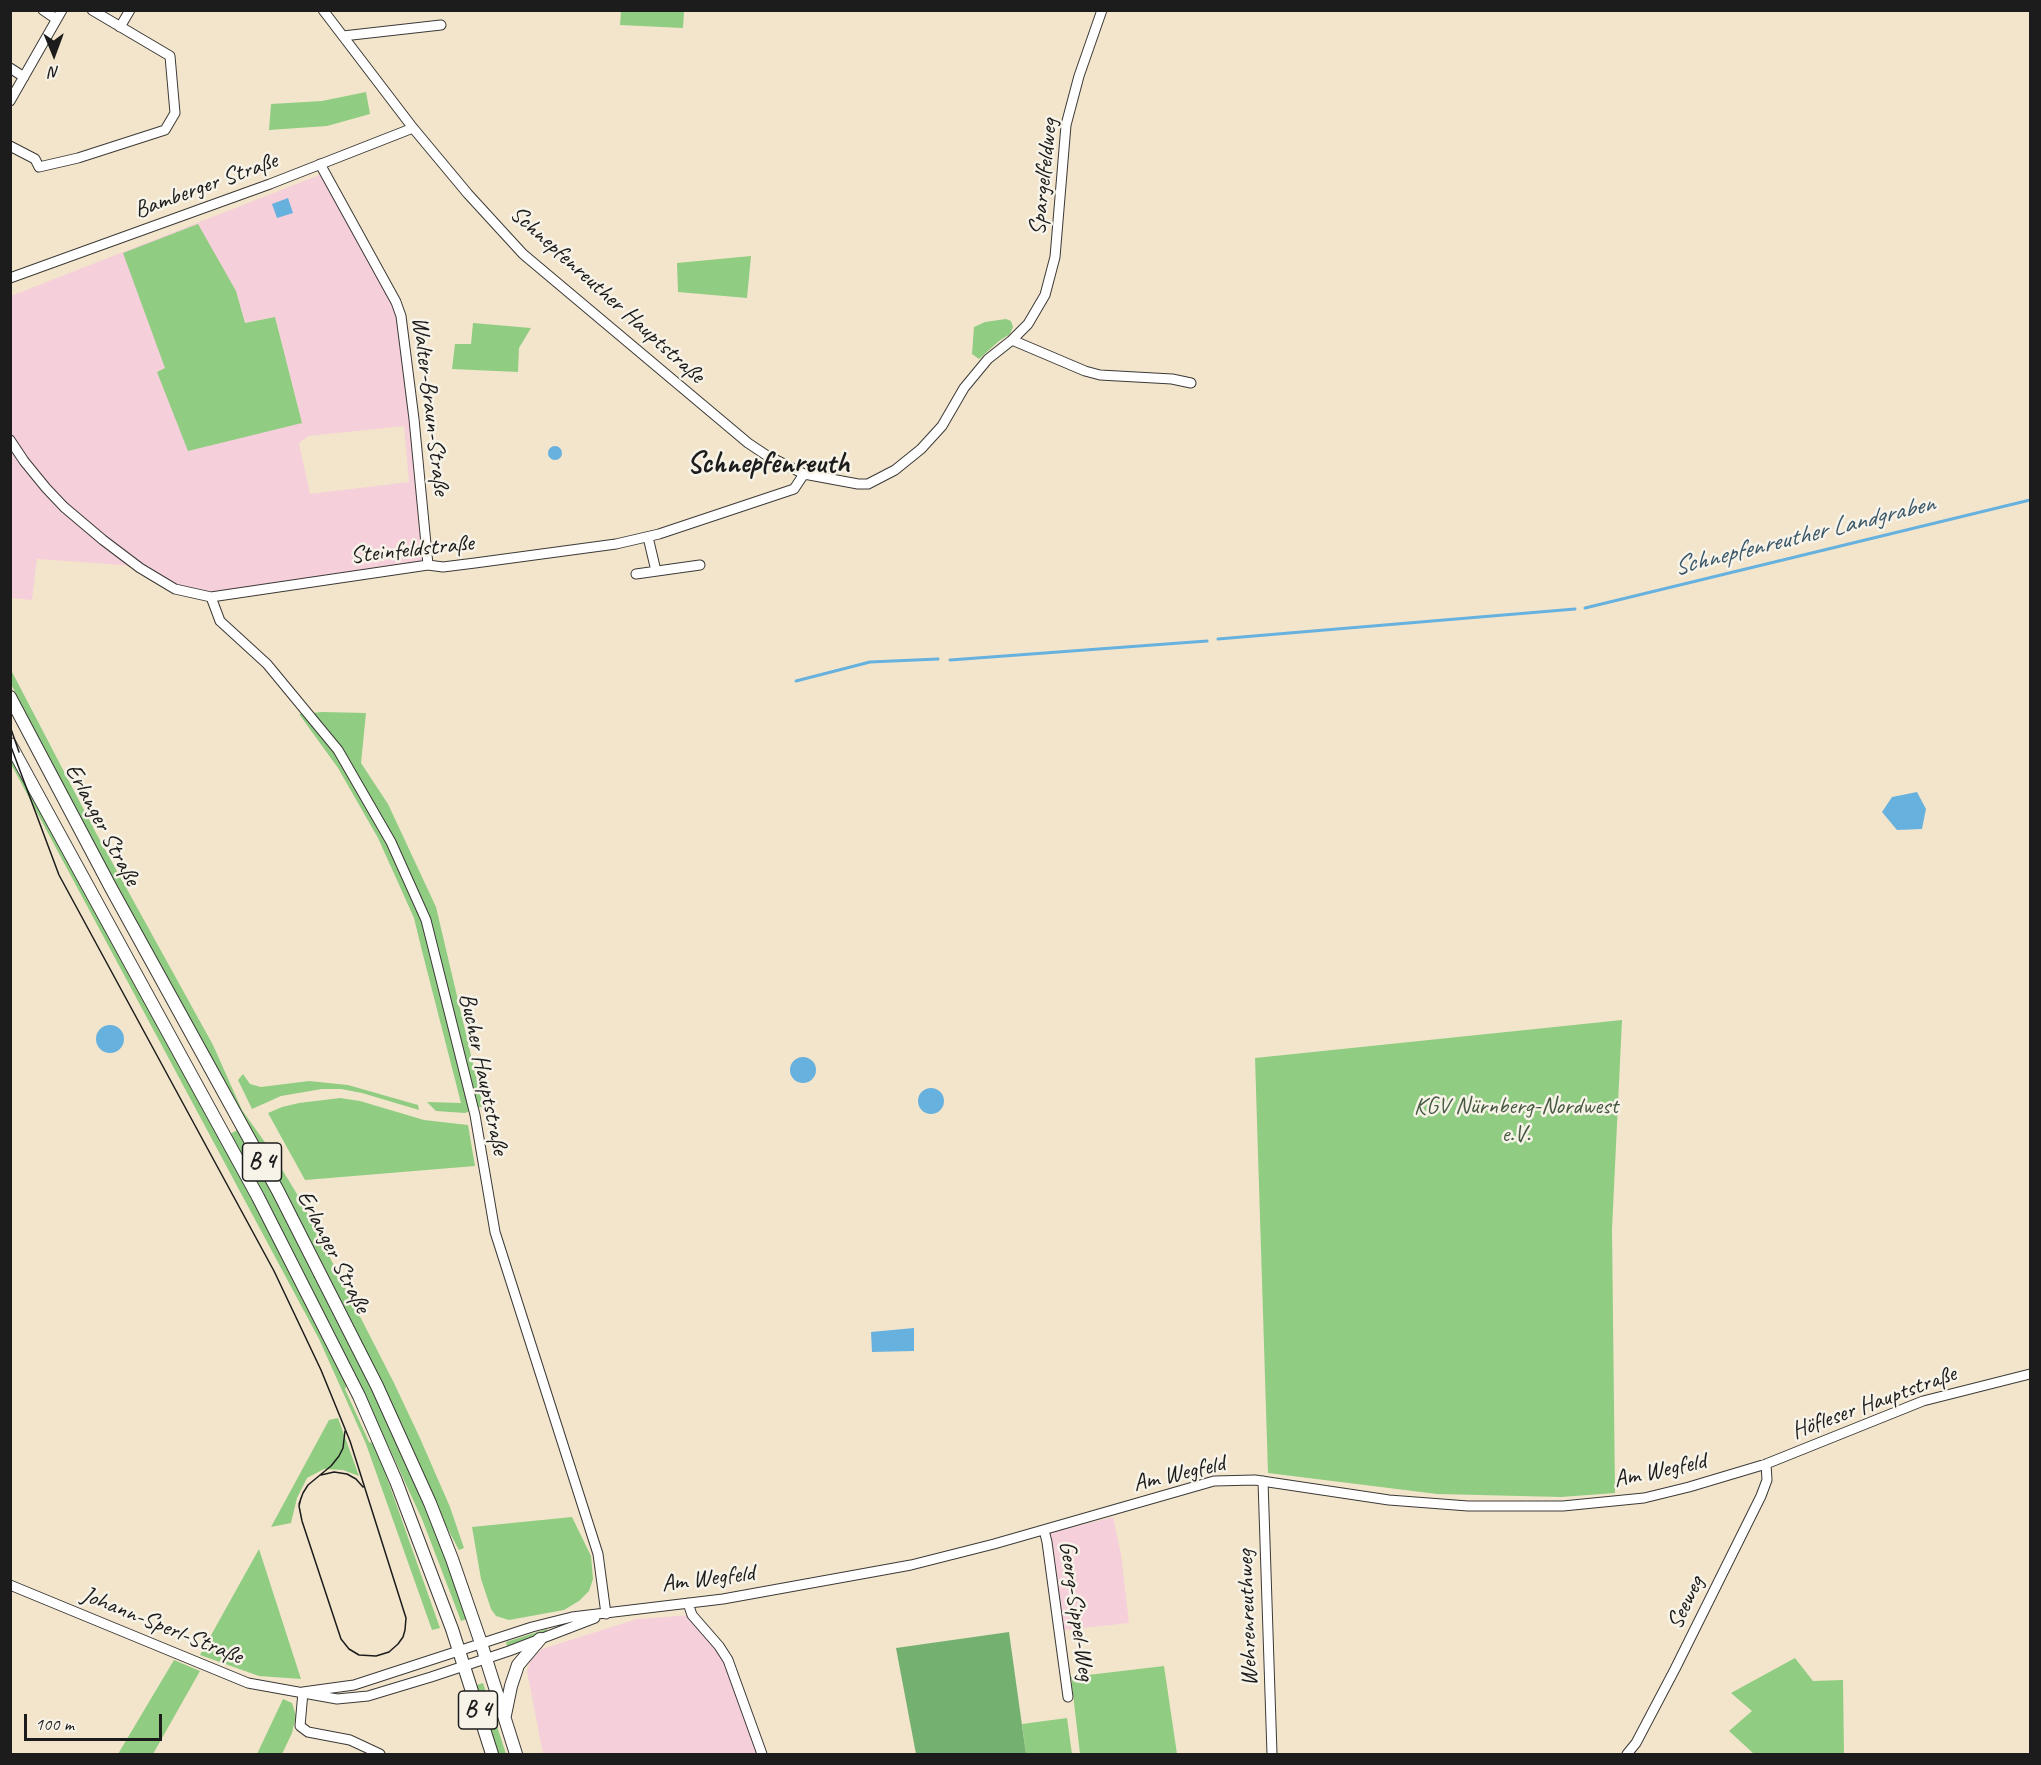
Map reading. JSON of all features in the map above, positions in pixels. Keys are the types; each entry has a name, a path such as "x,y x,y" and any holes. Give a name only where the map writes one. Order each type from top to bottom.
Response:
{"main road":[{"name":"Erlanger Straße","path":"10,697 344,1317 430,1503 481,1643 516,1755"},
{"name":"Erlanger Straße","path":"10,744 258,1197 359,1396 387,1460 459,1650 492,1755"},
{"name":"B 4","path":"505,1716 518,1665 540,1639"}],"street":[{"path":"10,101 59,15 43,10"},
{"path":"10,146 35,159 39,167 78,158 165,130 175,113 170,56 92,10"},
{"path":"120,27 130,10"},
{"name":"Schnepfenreuther Hauptstraße","path":"323,10 413,128 468,194 523,254 748,443 804,474 829,480 868,484"},
{"name":"Spargelfeldweg","path":"868,484 894,470 921,449 942,426 964,388 988,359 1028,324 1045,295 1055,257 1066,125 1079,76 1102,10"},
{"path":"343,36 441,25"},
{"path":"10,68 24,77"},
{"name":"Bamberger Straße","path":"10,278 270,184 413,128"},
{"name":"Walter-Braun-Straße","path":"320,164 396,302 401,316 414,419 428,565"},
{"path":"1012,340 1100,375 1172,379 1191,383"},
{"name":"Steinfeldstraße","path":"10,440 30,469 64,507 103,540 140,568 180,590 211,597 428,565 443,567 616,544 648,537 794,489 804,474"},
{"path":"648,537 656,571"},
{"path":"636,574 700,565"},
{"name":"Bucher Hauptstraße","path":"211,597 220,621 267,664 338,750 391,842 426,920 433,939 475,1115 495,1232 598,1554 606,1614"},
{"name":"Höfleser Hauptstraße","path":"1766,1464 1923,1401 2031,1374"},
{"name":"Am Wegfeld","path":"481,1643 572,1617 750,1594 902,1567 994,1544 1201,1484 1233,1479 1263,1481 1418,1503 1502,1507 1563,1506 1624,1501 1660,1495 1766,1464"},
{"name":"Seeweg","path":"1627,1755 1636,1743 1675,1668 1761,1496 1767,1480 1766,1464"},
{"name":"Wehrenreuthweg","path":"1263,1481 1272,1755"},
{"name":"Georg-Sippel-Weg","path":"1044,1530 1068,1697"},
{"name":"Johann-Sperl-Straße","path":"10,1585 239,1679 322,1697 337,1699 368,1696 464,1666"},
{"path":"688,1603 695,1620 719,1646 728,1660 762,1755"},
{"name":"Am Wegfeld","path":"464,1666 606,1614"},
{"name":"Johann-Sperl-Straße","path":"303,1692 354,1685 481,1643"},
{"path":"303,1692 300,1726 308,1732 350,1740 380,1755"}],"shaded area":[{"path":"327,172 397,296 421,468 422,562 206,594 180,590 137,566 37,559 32,600 11,598 11,296","holes":["236,291 245,323 275,317 302,423 158,372 165,369","404,426 409,482 310,494 299,443 308,436"]},
{"path":"1113,1517 1121,1554 1129,1623 1063,1630 1049,1533"},
{"path":"692,1615 719,1646 762,1754 543,1754 527,1671 531,1659 542,1649 637,1619"}],"green space":[{"path":"621,11 684,11 683,28 620,25"},
{"path":"366,92 370,114 327,126 269,130 271,104 322,101"},
{"path":"198,224 236,291 245,323 275,317 302,423 188,451 157,372 165,368 123,253"},
{"path":"751,256 747,298 678,292 677,263"},
{"path":"1006,319 1011,321 1013,327 1010,334 979,359 972,354 974,327 985,322"},
{"path":"473,323 531,328 519,348 518,372 452,369 455,344 471,344"},
{"path":"10,668 96,833 213,1045 242,1110 269,1148 300,1199 419,1436 450,1507 464,1548 459,1550 445,1524 384,1387 287,1196 97,851 39,740 11,684"},
{"path":"366,713 361,763 388,804 436,907 483,1106 465,1113 436,1111 427,1102 461,1103 414,918 378,838 338,768 299,714"},
{"path":"10,752 232,1158 347,1384 345,1389 369,1442 375,1444 440,1628 432,1630 366,1444 319,1339 11,764"},
{"name":"KGV Nürnberg-Nordwest e.V.","path":"1622,1020 1612,1229 1615,1493 1561,1497 1437,1494 1268,1473 1255,1058"},
{"path":"243,1074 250,1084 261,1087 309,1081 348,1085 418,1105 419,1110 341,1089 322,1089 281,1096 252,1109 238,1080"},
{"path":"340,1098 360,1101 424,1120 468,1125 475,1166 305,1180 268,1113 299,1103"},
{"path":"239,1129 304,1249 350,1341 411,1474 446,1559 467,1619 461,1621 422,1519 385,1439 294,1253 230,1134"},
{"path":"338,1418 359,1476 343,1470 324,1469 307,1478 297,1498 291,1523 271,1527 329,1420"},
{"path":"572,1517 591,1556 593,1579 589,1591 579,1601 564,1610 509,1620 496,1616 491,1609 481,1579 472,1527"},
{"path":"259,1549 301,1679 259,1676 200,1655"},
{"path":"547,1629 547,1631 507,1646 506,1642"},
{"path":"1009,1632 1026,1754 916,1754 896,1648"},
{"path":"1795,1658 1813,1681 1843,1680 1844,1754 1754,1754 1729,1731 1752,1711 1731,1693"},
{"path":"174,1660 200,1671 153,1754 118,1754"},
{"path":"1164,1666 1177,1754 1080,1754 1071,1677"},
{"path":"483,1683 506,1754 498,1754 477,1688 477,1685"},
{"path":"283,1699 292,1703 296,1716 292,1733 282,1754 257,1754"},
{"path":"1067,1718 1072,1754 1026,1754 1022,1724"}],"water":[{"path":"288,198 293,213 277,218 272,204"},
{"path":"552,446 558,446 562,453 558,460 552,460 548,456 548,450"},
{"path":"1917,792 1926,809 1922,829 1897,830 1882,812 1892,797"},
{"path":"110,1025 120,1029 124,1039 120,1049 110,1053 100,1049 96,1039 100,1029"},
{"path":"803,1057 812,1061 816,1070 812,1079 803,1083 794,1079 790,1070 794,1061"},
{"path":"931,1088 940,1092 944,1101 940,1110 931,1114 922,1110 918,1101 922,1092"},
{"path":"914,1328 914,1351 872,1352 871,1332"}],"waterway":[{"name":"Schnepfenreuther Landgraben","path":"1585,608 2030,500"},
{"name":"Schnepfenreuther Landgraben","path":"1218,639 1575,609"},
{"name":"Schnepfenreuther Landgraben","path":"950,660 1207,641"},
{"name":"Schnepfenreuther Landgraben","path":"796,681 870,662 938,659"}],"tram line":[{"path":"10,726 19,752"},
{"path":"10,744 59,875 274,1271 321,1370 350,1441 406,1618 403,1637 389,1652 376,1656 359,1655 349,1649 341,1639 302,1521 299,1506 301,1498"},
{"path":"299,1504 308,1485 331,1466 339,1456 343,1448 345,1431"},
{"path":"321,1475 334,1472 347,1474 363,1487"}],"district":[{"name":"Schnepfenreuth","path":"768,464"}]}
